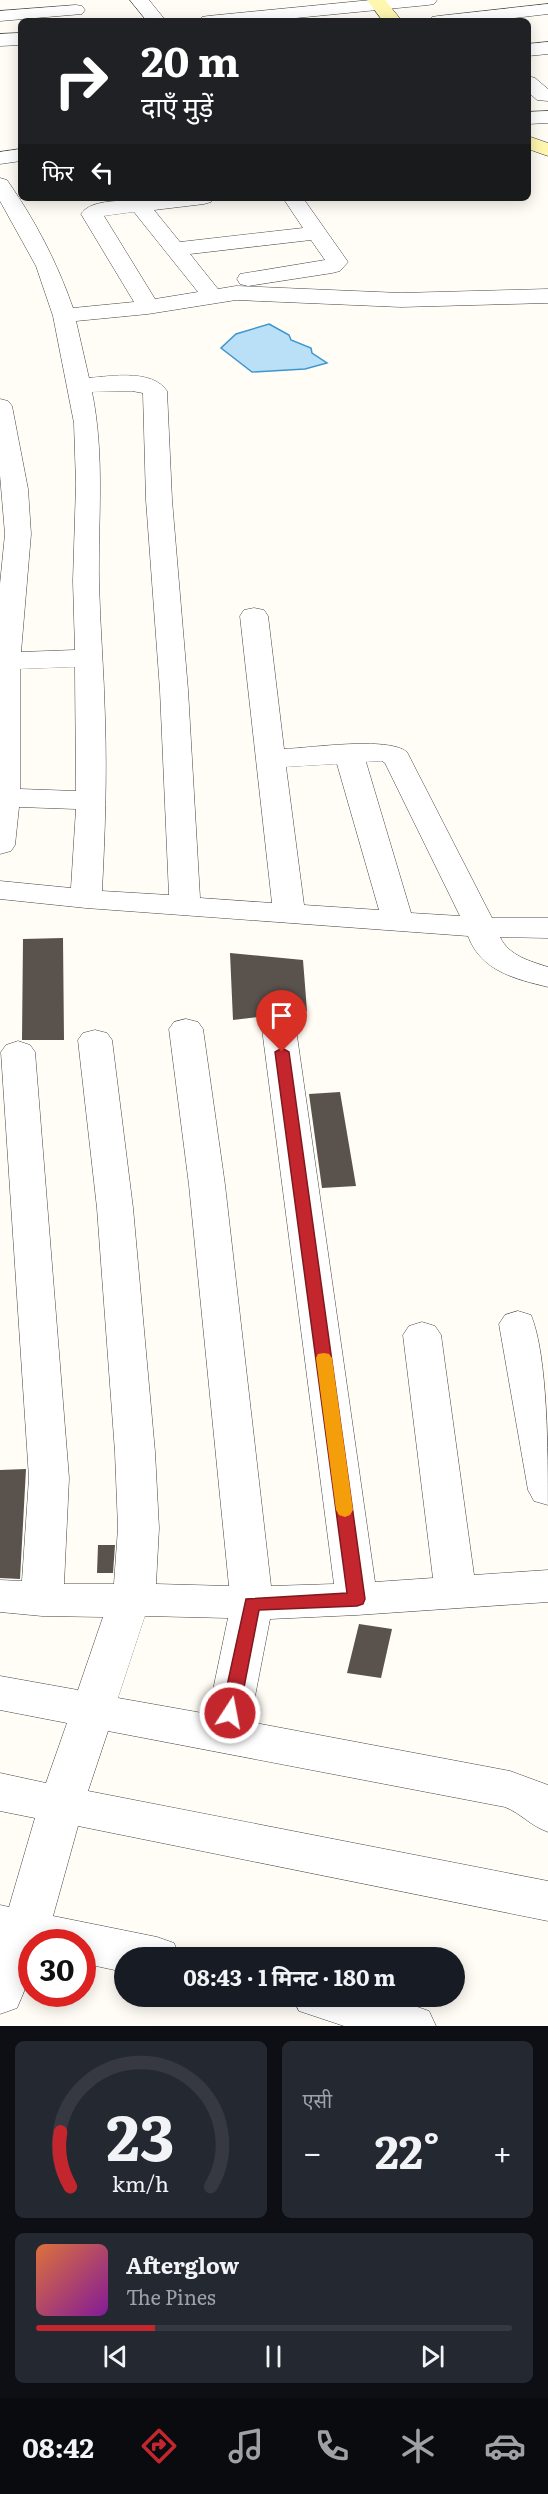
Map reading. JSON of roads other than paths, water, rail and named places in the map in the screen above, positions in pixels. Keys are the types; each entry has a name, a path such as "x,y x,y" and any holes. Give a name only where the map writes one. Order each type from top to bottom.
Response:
{"street":[{"path":"139,0 155,18"},
{"path":"246,0 263,18"},
{"path":"271,18 379,3 428,0"},
{"path":"379,3 391,18"},
{"path":"10,15 76,10"},
{"path":"479,18 539,10 548,30"},
{"path":"209,17 236,18"},
{"path":"0,40 18,39"},
{"path":"531,50 548,48"},
{"path":"531,118 548,117"},
{"path":"531,140 548,137"},
{"path":"531,142 548,150"},
{"path":"0,158 18,155"},
{"path":"7,193 47,266 64,316 86,423 88,484 86,581 92,801 86,899"},
{"path":"148,307 92,214 103,209 154,201"},
{"path":"64,316 148,307 207,291 332,266 337,262 335,258 295,201"},
{"path":"137,202 207,291 401,300 548,296"},
{"path":"174,249 317,233"},
{"path":"79,386 138,384 148,385 155,391 159,500 174,690 185,906"},
{"path":"0,406 5,463 18,534 3,661 0,845"},
{"path":"254,616 289,913"},
{"path":"3,661 88,658"},
{"path":"272,759 383,752 392,754 397,758 484,937 519,969 548,977"},
{"path":"349,754 398,921"},
{"path":"2,797 92,801"},
{"path":"0,890 86,899 398,921 484,937 548,928"},
{"path":"186,1029 207,1185 252,1603 226,1735"},
{"path":"279,1029 357,1599"},
{"path":"0,1993 13,1928 62,1805 95,1711 137,1578 138,1498 122,1286 105,1105 95,1040"},
{"path":"18,1052 49,1478 42,1600"},
{"path":"518,1324 548,1490"},
{"path":"422,1335 456,1592"},
{"path":"0,1596 88,1602 130,1599 252,1603 357,1599 548,1586"},
{"path":"0,1693 510,1789 532,1798 548,1813"},
{"path":"0,1792 548,1902"},
{"path":"13,1928 114,1949"},
{"path":"351,2007 412,2026"}],"water":[{"path":"269,324 289,335 291,340 311,348 312,353 327,363 305,369 252,372 221,348 236,334"}]}
